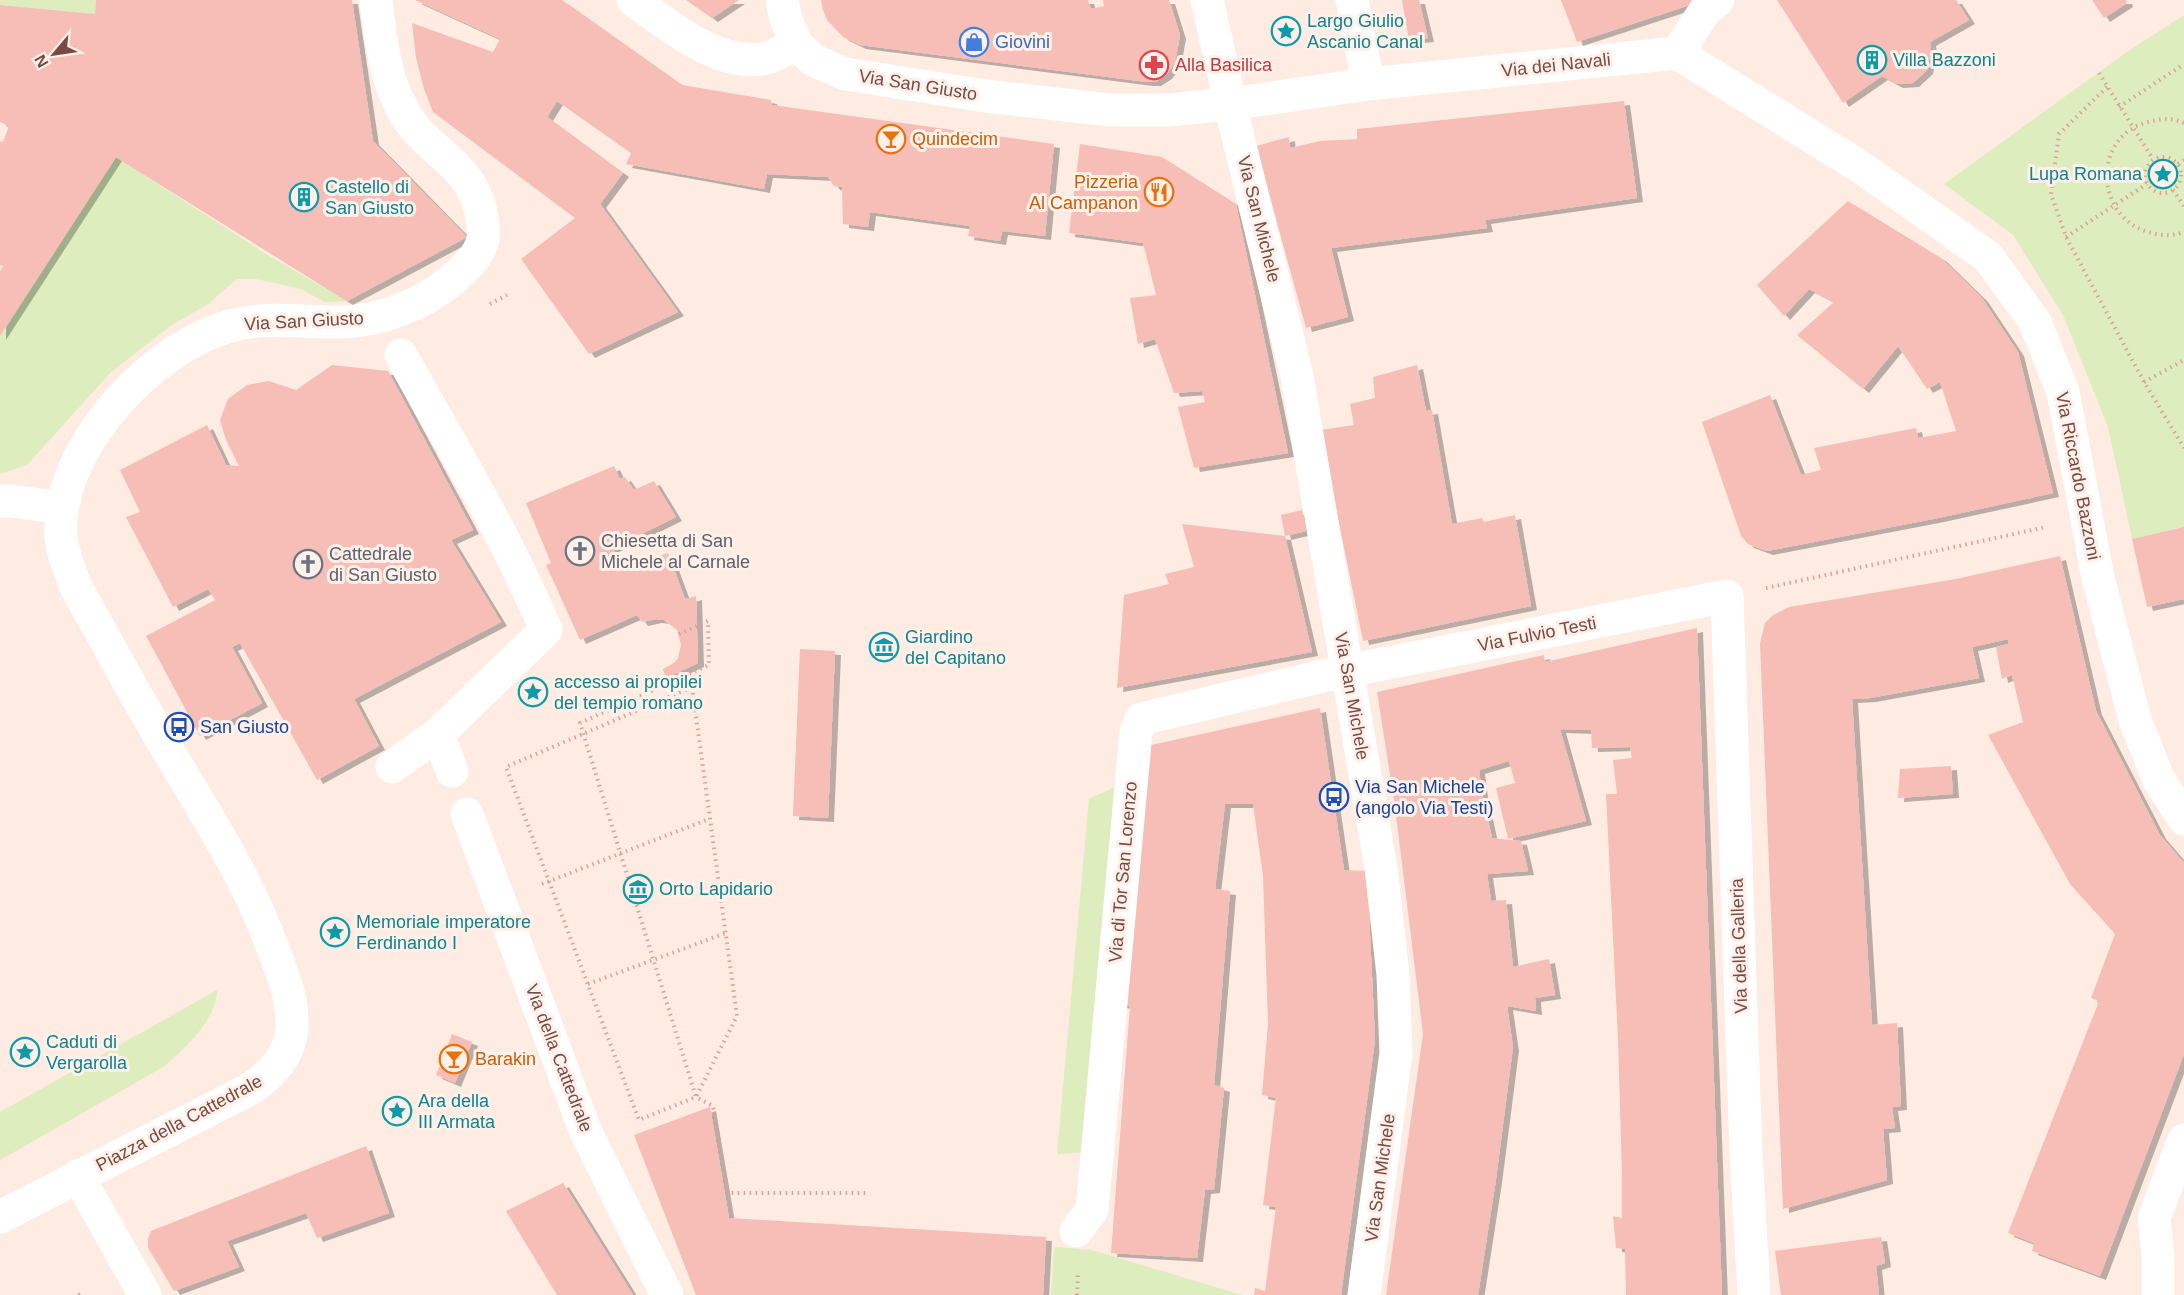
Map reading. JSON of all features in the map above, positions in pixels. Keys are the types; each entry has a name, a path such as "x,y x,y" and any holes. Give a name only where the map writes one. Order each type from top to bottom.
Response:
{"street":[{"name":"Via San Giusto","path":"162,740 76,587 66,562 61,536 62,508 72,474 99,424 139,380 180,349 207,334 236,324 285,320 345,322 407,308 442,288 460,273 476,256 483,236 479,204 465,175 423,137 405,114 396,97 389,73 376,0"},
{"path":"633,0 702,46 734,57 750,59 765,58 796,44 785,16 782,0"},
{"name":"Via San Michele","path":"1207,0 1230,104 1297,376 1381,868 1393,975 1396,1053 1364,1295"},
{"path":"1230,104 1368,84 1352,0"},
{"path":"1677,53 1706,9 1718,0"},
{"name":"Via San Giusto","path":"796,44 813,60 844,74 986,96 1109,110 1168,110 1230,104"},
{"name":"Via dei Navali","path":"1368,84 1677,53"},
{"name":"Via Riccardo Bazzoni","path":"1677,53 1862,168 1988,257 2035,322 2063,392 2098,578 2135,720 2158,780 2184,819"},
{"path":"392,767 438,734 546,630 484,487 401,355"},
{"path":"0,501 62,508"},
{"name":"Via Fulvio Testi","path":"1347,671 1727,596"},
{"name":"Via della Galleria","path":"1727,596 1746,1154 1751,1264 1755,1295"},
{"name":"Via di Tor San Lorenzo","path":"1076,1231 1092,1210 1136,732 1141,719 1347,671"},
{"path":"438,734 452,771"},
{"name":"Piazza della Cattedrale","path":"0,1217 252,1088 278,1066 290,1042 291,1004 283,974 260,913 229,853 162,740"},
{"name":"Via della Cattedrale","path":"467,814 585,1130 667,1295"},
{"path":"2158,1295 2171,1261 2154,1218 2184,1140"},
{"path":"78,1176 145,1295"}],"path":[{"path":"2119,107 2184,64"},
{"path":"2098,73 2153,159"},
{"path":"2107,87 2059,134 2052,194 2066,237 2144,382 2184,448"},
{"path":"2184,123 2160,118 2140,124 2124,134 2112,150 2106,169 2107,189 2113,206 2127,222 2143,231 2162,236 2184,232"},
{"path":"2162,156 2178,164 2182,176 2173,190 2160,193 2147,184 2145,170 2153,159 2162,156"},
{"path":"2178,164 2184,160"},
{"path":"2066,237 2147,184"},
{"path":"2173,190 2184,206"},
{"path":"2144,382 2184,360"},
{"path":"1766,588 2052,525"},
{"path":"679,634 708,621 709,665 580,723 696,1097 713,1106 728,1193 867,1193"},
{"path":"692,687 738,1016 696,1097 639,1120 506,767 584,734 692,687"},
{"path":"542,884 710,819"},
{"path":"588,984 726,933"}],"green space":[{"path":"0,0 96,0 95,14 0,5"},
{"path":"2184,15 2184,527 2132,539 2108,427 2063,315 2013,235 1944,184 2124,54"},
{"path":"116,157 266,254 347,301 325,302 301,289 256,279 237,279 208,304 172,325 111,372 27,465 0,474 0,336"},
{"path":"1117,786 1087,1152 1057,1154 1089,799"},
{"path":"217,990 212,1012 198,1033 163,1067 0,1160 0,1112"},
{"path":"1054,1247 1092,1250 1242,1295 1051,1295"}],"building":[{"name":"Castello di San Giusto","path":"96,0 352,0 373,141 467,237 347,301 116,157 0,336 0,271 3,266 0,265 0,141 3,142 9,126 0,122 0,5 95,14"},
{"path":"415,0 562,0 682,85 771,100 772,105 1054,144 1045,236 1002,231 1000,241 968,236 970,226 870,212 868,227 843,224 842,187 834,186 828,177 767,174 764,189 626,164 631,153 557,101 547,117 623,173 600,204 678,312 589,354 521,259 575,218 433,112 416,58 412,23 493,52 500,39"},
{"path":"686,0 739,0 712,18"},
{"path":"821,0 1088,0 1091,9 1104,6 1103,0 1169,0 1180,35 1175,63 1166,75 1155,82 1147,82 860,45 843,37 827,20"},
{"path":"1402,0 1419,0 1428,38 1409,40"},
{"path":"1561,0 1700,0 1577,42"},
{"name":"Villa Bazzoni","path":"1777,0 1956,0 1969,20 1930,42 1931,50 1927,70 1913,83 1897,84 1882,76 1843,103"},
{"path":"2092,0 2126,0 2127,3 2104,18"},
{"path":"1624,101 1637,198 1485,220 1487,228 1331,248 1348,317 1306,328 1256,146 1289,137 1290,148 1320,141 1357,139 1357,129"},
{"path":"1080,144 1162,157 1236,204 1288,453 1194,468 1178,407 1205,402 1202,391 1174,393 1155,339 1138,344 1130,298 1156,295 1143,243 1069,233"},
{"path":"1848,201 1941,258 1982,298 2018,352 2053,493 1767,551 1748,544 1741,536 1702,422 1770,395 1801,475 1821,470 1814,448 1916,428 1918,438 1956,431 1940,382 1927,389 1898,346 1863,389 1797,335 1834,302 1809,289 1784,316 1757,285"},
{"name":"Cattedrale di San Giusto","path":"332,365 388,371 473,530 451,540 501,622 354,699 379,746 317,780 240,643 232,647 262,703 200,736 146,636 215,600 208,589 173,607 126,517 140,512 120,470 207,425 226,465 239,466 226,440 220,420 228,399 247,385 269,381 296,390"},
{"path":"1417,365 1426,411 1432,410 1452,524 1482,518 1484,522 1515,515 1531,606 1363,641 1320,430 1354,425 1350,404 1375,398 1373,377"},
{"name":"Chiesetta di San Michele al Carnale","path":"614,466 620,479 625,477 634,490 654,481 676,517 613,548 624,568 668,553 685,599 696,596 698,663 666,678 663,669 678,658 681,645 677,630 664,620 642,622 637,615 580,640 546,565 551,563 526,503"},
{"path":"1302,510 1306,531 1285,536 1281,515"},
{"path":"1182,524 1285,536 1312,652 1117,688 1124,595 1169,584 1165,574 1194,567"},
{"path":"2184,527 2184,599 2147,607 2132,539"},
{"path":"2060,556 2096,711 2160,835 2184,863 2184,1054 2100,1276 2032,1251 2034,1243 2008,1233 2099,1001 2091,998 2115,934 2070,884 1988,735 2023,722 2012,675 2002,679 1996,647 2008,644 2008,639 1972,647 1979,678 1870,698 1852,699 1872,1025 1897,1023 1901,1106 1892,1107 1895,1128 1883,1129 1887,1180 1783,1209 1760,643 1765,623 1773,615 1789,607 1956,579"},
{"path":"1697,628 1722,1295 1626,1295 1625,1249 1616,1248 1613,1216 1622,1218 1622,1173 1606,794 1617,794 1613,760 1632,758 1630,747 1592,748 1591,730 1560,729 1586,821 1508,839 1496,788 1515,783 1509,761 1479,770 1492,838 1521,841 1528,871 1487,874 1491,901 1506,900 1513,967 1549,959 1555,995 1535,998 1536,1011 1507,1006 1513,1047 1478,1295 1386,1295 1423,1034 1395,807 1377,692 1544,655 1545,662"},
{"path":"800,649 835,651 828,818 793,816"},
{"path":"1320,708 1344,870 1367,871 1375,1040 1341,1295 1254,1295 1255,1288 1265,1291 1276,1207 1263,1205 1276,1098 1262,1095 1268,1024 1263,876 1253,804 1225,804 1215,889 1230,891 1214,1085 1224,1088 1214,1189 1205,1190 1197,1258 1111,1253 1130,1006 1120,1004 1147,746"},
{"path":"1951,766 1953,794 1898,798 1900,769"},
{"name":"Barakin","path":"452,1034 472,1042 455,1083 436,1075"},
{"path":"710,1107 729,1218 1046,1237 1043,1295 696,1295 634,1135"},
{"path":"366,1146 389,1213 317,1238 306,1213 227,1241 239,1267 174,1291 148,1248 151,1231"},
{"path":"563,1183 633,1295 557,1295 506,1211"},
{"path":"1881,1237 1885,1263 1876,1266 1879,1295 1781,1295 1775,1251"}],"place":[{"name":"Largo Giulio Ascanio Canal","path":"1286,31"},
{"name":"Giovini","path":"974,42"},
{"name":"Villa Bazzoni","path":"1872,60"},
{"name":"Alla Basilica","path":"1154,65"},
{"name":"Quindecim","path":"891,139"},
{"name":"Lupa Romana","path":"2163,174"},
{"name":"Pizzeria Al Campanon","path":"1159,192"},
{"name":"Castello di San Giusto","path":"304,197"},
{"name":"Chiesetta di San Michele al Carnale","path":"580,551"},
{"name":"Cattedrale di San Giusto","path":"308,564"},
{"name":"Giardino del Capitano","path":"884,647"},
{"name":"accesso ai propilei del tempio romano","path":"533,692"},
{"name":"San Giusto","path":"179,727"},
{"name":"Via San Michele (angolo Via Testi)","path":"1334,797"},
{"name":"Orto Lapidario","path":"638,889"},
{"name":"Memoriale imperatore Ferdinando I","path":"335,932"},
{"name":"Caduti di Vergarolla","path":"25,1052"},
{"name":"Barakin","path":"454,1059"},
{"name":"Ara della III Armata","path":"397,1111"}]}
